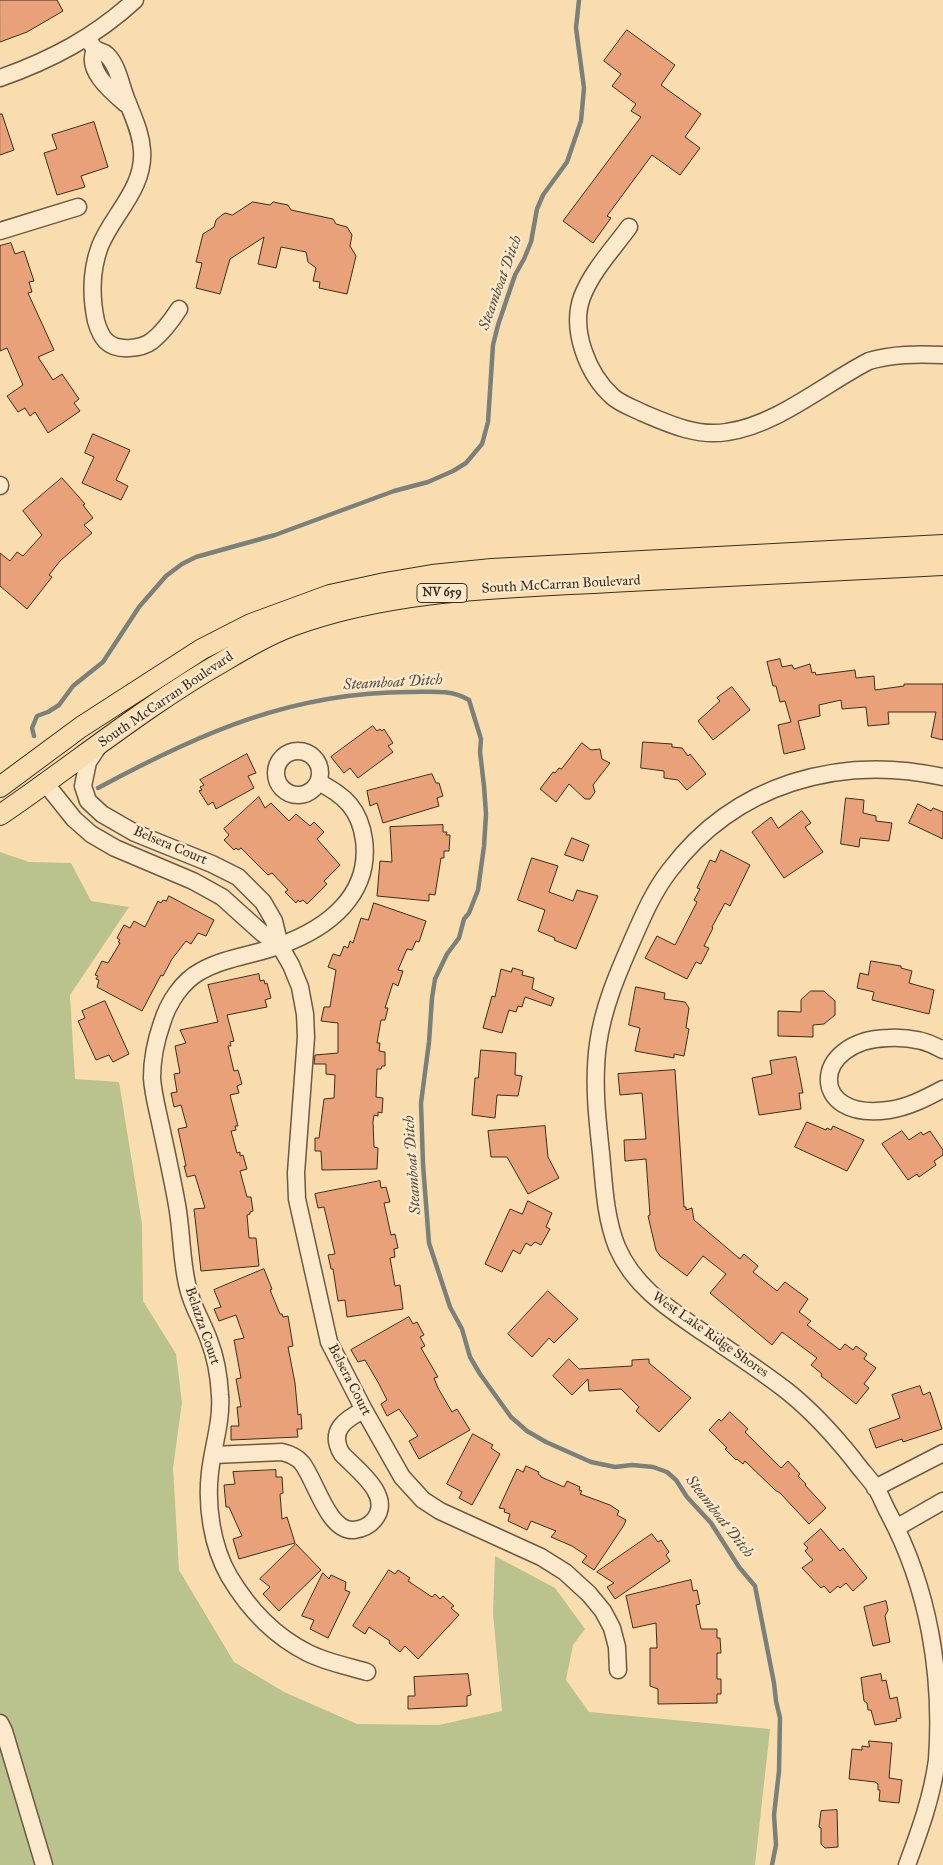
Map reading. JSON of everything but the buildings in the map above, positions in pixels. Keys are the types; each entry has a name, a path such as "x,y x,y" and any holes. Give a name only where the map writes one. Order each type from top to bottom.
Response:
{"main road":[{"name":"South McCarran Boulevard","path":"0,787 81,727 202,649 251,624 330,595 432,575 492,569 943,546"},
{"name":"South McCarran Boulevard","path":"0,815 185,685 248,647 290,627 336,612 385,602 479,589 943,565"},
{"path":"46,784 62,751 81,727"}],"street":[{"path":"0,78 91,44 135,0"},
{"path":"91,44 106,53 110,58 121,81 128,105 138,127 142,149 142,162 134,190 104,239 96,257 93,281 96,322 100,334 106,342 124,348 135,348 152,342 170,323 179,308"},
{"path":"0,231 78,207"},
{"path":"629,227 593,275 582,297 580,310 581,344 587,362 603,387 614,398 627,406 672,426 699,432 727,432 745,428 825,388 868,361 911,354 943,355"},
{"name":"Belsera Court","path":"101,743 88,762 83,786 88,801 102,814 146,837 238,876 263,902 278,930 280,946 291,965 300,987 305,1014 306,1037 296,1173 297,1198 328,1342 364,1410 402,1477 423,1500 440,1511 541,1556 565,1572 589,1594 603,1611 612,1628 617,1647 618,1670"},
{"name":"West Lake Ridge Shores","path":"907,1865 931,1798 941,1717 940,1681 935,1642 926,1604 916,1574 876,1488 836,1438 790,1393 660,1303 644,1288 630,1270 611,1230 595,1100 595,1068 598,1042 607,1002 650,900 668,872 708,829 730,812 757,796 784,784 816,775 874,768 908,770 943,777"},
{"name":"Belazza Court","path":"318,782 343,796 352,807 361,825 364,861 354,893 345,906 308,934 280,946 216,963 188,980 176,994 162,1020 155,1048 152,1077 177,1207 188,1292 210,1341 218,1367 220,1399 218,1436 208,1489 214,1533 228,1573 247,1604 281,1636 309,1654 367,1672"},
{"name":"Belsera Court","path":"46,784 74,818 91,834 138,859 194,881 222,897 262,933 280,946"},
{"path":"138,859 146,837"},
{"path":"222,897 238,876"},
{"path":"943,1050 918,1040 900,1037 861,1042 846,1049 838,1056 831,1068 829,1079 830,1089 834,1097 841,1104 850,1108 870,1111 890,1110 909,1106 943,1089"},
{"path":"214,1455 282,1452 290,1454 302,1463 337,1525 350,1530 358,1530 373,1522 378,1515 380,1500 376,1490 342,1454 338,1447 338,1433 341,1425 347,1418 364,1410"},
{"path":"876,1488 943,1453"},
{"path":"896,1528 943,1501"},
{"path":"0,1723 44,1865"}],"green space":[{"path":"0,852 29,862 71,863 91,901 129,907 70,995 75,1079 119,1082 142,1224 143,1301 176,1354 182,1403 173,1468 179,1570 234,1662 284,1692 357,1724 439,1725 502,1711 493,1613 495,1556 555,1588 585,1629 573,1645 566,1680 589,1712 770,1729 755,1865 0,1865"}],"waterway":[{"name":"Steamboat Ditch","path":"34,736 32,728 37,716 59,705 73,686 103,662 139,607 166,576 182,564 196,557 275,535 394,491 428,482 466,463 482,444 488,422 493,345 498,325 515,275 531,242 537,209 543,195 567,162 581,121 584,88 576,28 579,0"},
{"name":"Steamboat Ditch","path":"98,788 210,733 286,708 326,699 367,694 410,692 455,694 469,700 481,739 480,752 486,814 484,846 478,890 469,913 464,919 459,938 447,954 435,979 432,998 429,1042 421,1103 429,1243 450,1307 462,1329 470,1357 511,1417 527,1431 546,1442 591,1462 615,1467 632,1465 653,1467 667,1472 676,1480 687,1497 711,1523 739,1567 755,1586 780,1718 779,1771 774,1815 776,1845 772,1865"}]}
